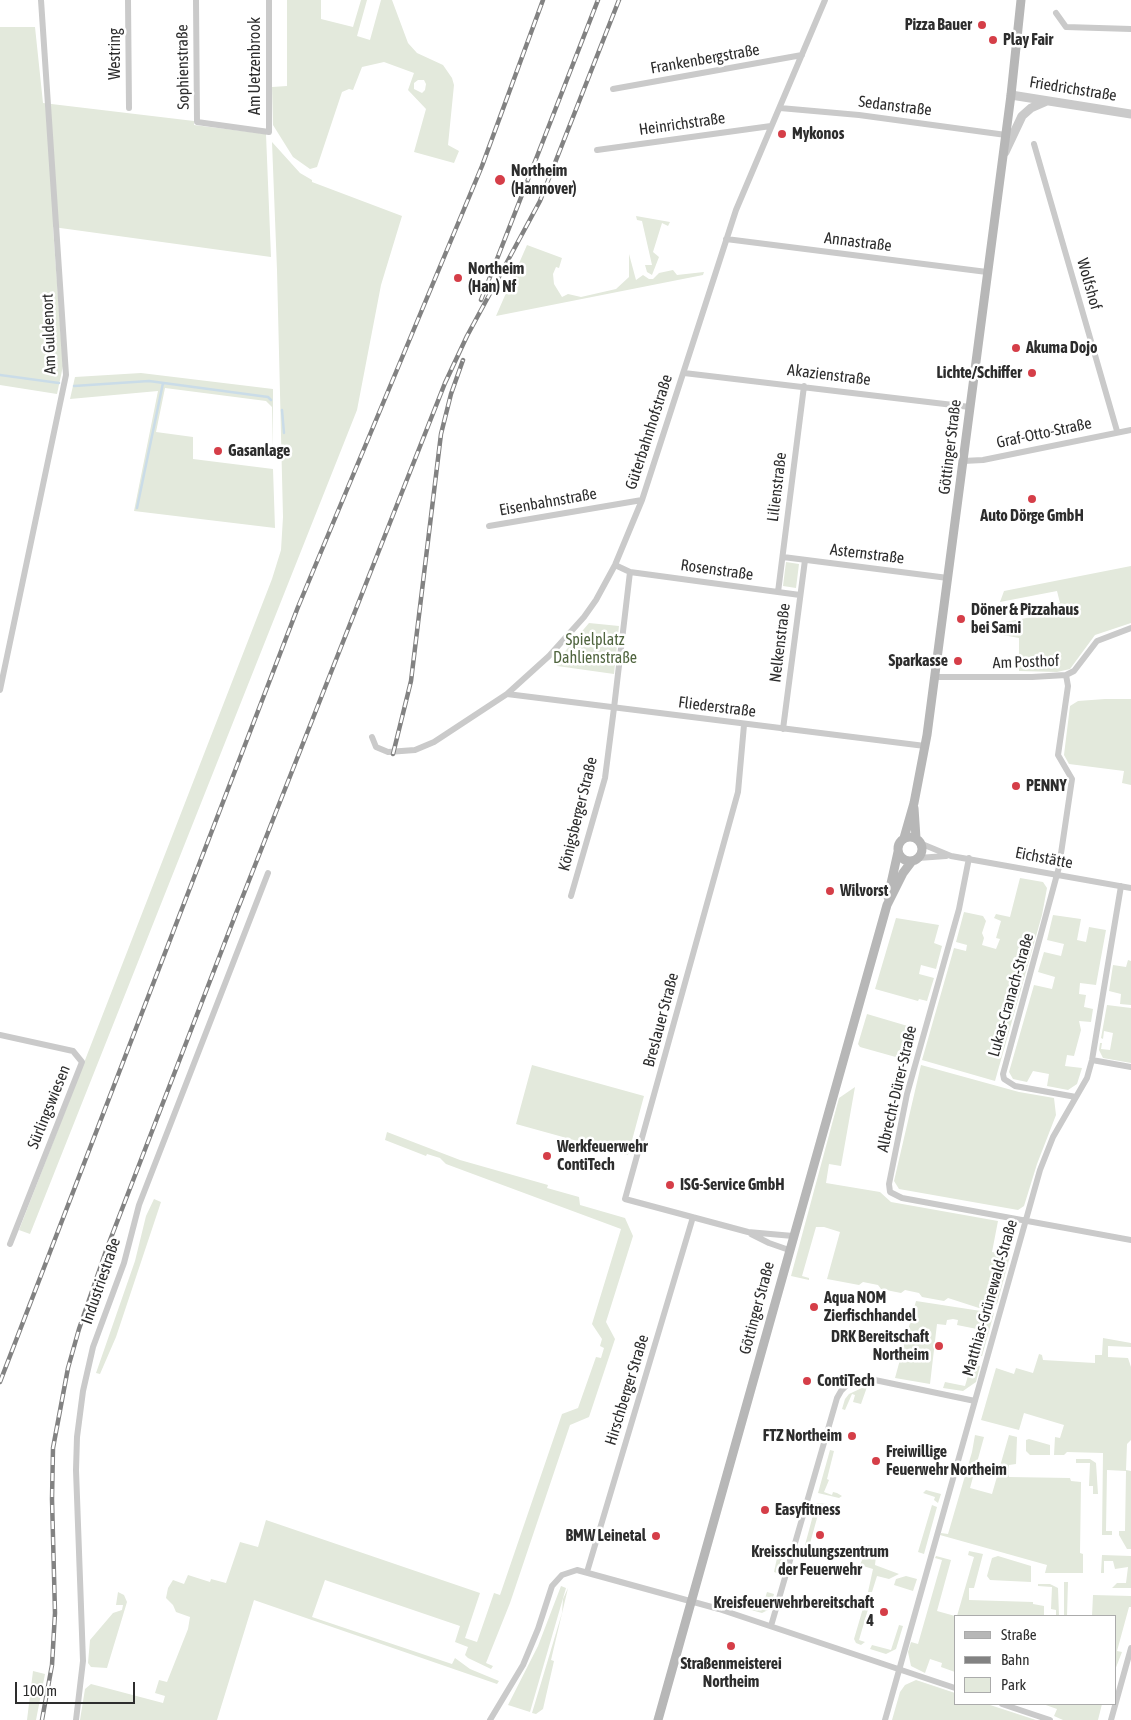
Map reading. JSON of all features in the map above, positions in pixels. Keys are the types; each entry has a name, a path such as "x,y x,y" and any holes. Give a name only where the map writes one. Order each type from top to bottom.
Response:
{"main road":[{"name":"Göttinger Straße","path":"658,1720 887,905 898,845 904,838 914,803 935,676 1006,135 1021,0"},
{"name":"Göttinger Straße","path":"887,905 903,873 923,850 919,841 914,803"},
{"path":"904,838 919,841"},
{"path":"898,852 903,859 915,860"}],"street":[{"name":"Am Guldenort","path":"0,690 66,376 41,0"},
{"name":"Westring","path":"128,0 129,108"},
{"name":"Sophienstraße","path":"196,0 197,122 269,132"},
{"name":"Am Uetzenbrook","path":"269,0 269,132"},
{"name":"Güterbahnhofstraße","path":"372,736 376,747 384,751 421,749 507,694 548,656 584,617 615,565 642,500 726,239 825,0"},
{"path":"1056,13 1066,27 1131,29"},
{"name":"Frankenbergstraße","path":"613,89 802,56"},
{"name":"Friedrichstraße","path":"1011,95 1131,114"},
{"path":"1002,157 1022,116 1031,108 1047,101"},
{"name":"Sedanstraße","path":"780,108 859,115 1006,135"},
{"name":"Heinrichstraße","path":"597,150 772,126"},
{"name":"Wolfshof","path":"1034,144 1117,431"},
{"name":"Annastraße","path":"726,239 987,272"},
{"name":"Akazienstraße","path":"684,372 970,407"},
{"name":"Lilienstraße","path":"778,592 804,386"},
{"name":"Graf-Otto-Straße","path":"963,461 983,460 1117,431 1131,430"},
{"name":"Eisenbahnstraße","path":"489,526 642,500"},
{"name":"Asternstraße","path":"782,557 948,578"},
{"name":"Nelkenstraße","path":"783,729 805,560"},
{"name":"Rosenstraße","path":"615,565 630,572 800,595"},
{"name":"Königsberger Straße","path":"571,896 605,778 630,572"},
{"name":"Am Posthof","path":"935,676 1032,677 1066,674 1074,671 1097,641 1131,628"},
{"path":"1056,875 1072,783 1071,776 1058,755 1068,686 1066,674"},
{"name":"Fliederstraße","path":"507,694 924,746"},
{"name":"Breslauer Straße","path":"744,725 738,792 625,1199 748,1232 793,1236"},
{"name":"Eichstätte","path":"919,841 952,856"},
{"name":"Eichstätte","path":"915,860 952,856 969,858 1131,888"},
{"name":"Albrecht-Dürer-Straße","path":"969,858 959,909 907,1094 889,1189 892,1194 898,1197 1026,1220"},
{"name":"Industriestraße","path":"76,1720 84,1661 76,1453 79,1416 85,1382 93,1347 124,1262 139,1205 268,873"},
{"name":"Lukas-Cranach-Straße","path":"1056,875 1048,913 1003,1074 1004,1079 1015,1086 1076,1097"},
{"name":"Matthias-Grünewald-Straße","path":"885,1720 1047,1150 1086,1078 1092,1060 1120,886"},
{"name":"Sürlingswiesen","path":"0,1035 73,1051 82,1062 10,1244"},
{"path":"1092,1060 1131,1067"},
{"name":"Hirschberger Straße","path":"587,1572 693,1217"},
{"path":"1026,1220 1131,1240"},
{"name":"Breslauer Straße","path":"748,1232 769,1243 789,1250"},
{"path":"771,1626 836,1398 841,1390 848,1384 858,1380 870,1379 975,1401"},
{"path":"490,1720 523,1665 556,1579 569,1571 587,1572 691,1601 954,1688"},
{"path":"1116,1699 1131,1648"},
{"path":"1005,1705 1050,1720"},
{"path":"1110,1720 1114,1705"}],"green space":[{"path":"287,0 321,0 321,19 353,27 361,0 367,0 357,36 370,40 381,0 392,0 408,43 417,53 443,65 452,78 454,85 448,145 459,151 454,163 414,152 426,109 408,90 414,73 384,62 362,67 353,90 349,89 342,92 317,167 310,169 293,157 273,125 272,87 287,86","holes":["418,80 424,80 426,84 425,90 422,93 414,89 414,83"]},
{"path":"0,27 35,27 43,103 194,121 194,125 266,134 271,257 53,227 63,366 57,394 0,385"},
{"path":"272,142 300,173 312,180 312,182 402,216 381,285 357,410 30,1234 19,1230 272,579 281,550 283,517"},
{"path":"636,216 670,222 668,226 662,223 653,252 659,257 652,275 647,272 645,265 652,265 642,221 637,220"},
{"path":"527,245 562,258 559,268 556,267 553,274 554,284 562,297 568,294 581,297 616,289 629,277 629,254 636,280 643,275 653,279 659,273 673,270 677,275 704,272 703,275 496,316"},
{"path":"141,373 273,389 273,451 272,407 266,401 165,388 156,432 193,437 193,459 273,469 275,528 134,511 158,391 70,399 75,377"},
{"path":"786,562 799,564 796,588 783,586"},
{"path":"1131,566 1131,623 1095,635 1070,669 1057,672 1019,671 1019,638 1003,635 1000,623 1058,612 1057,604 1060,603 1057,591 1000,602 1004,591"},
{"name":"Spielplatz Dahlienstraße","path":"589,623 619,626 614,674 557,666 556,662"},
{"path":"1131,699 1131,785 1122,783 1124,771 1069,764 1064,755 1070,706 1078,701"},
{"path":"1020,878 1043,882 1047,888 1042,915 995,1081 922,1060 954,948 966,951 967,945 956,942 964,912 983,916 986,921 982,933 984,938 982,945 996,949 1000,939 996,938 1001,921 994,918 996,914 1010,917"},
{"path":"1053,915 1081,919 1077,940 1086,942 1089,927 1106,930 1096,985 1080,983 1079,994 1086,995 1084,1007 1093,1009 1091,1022 1079,1021 1081,1030 1074,1056 1067,1055 1065,1066 1082,1068 1077,1084 1068,1090 1047,1086 1049,1074 1033,1071 1027,1082 1013,1079 1009,1072 1034,985 1052,989 1055,977 1038,972 1044,952 1061,956 1064,944 1047,940"},
{"path":"896,918 939,925 934,943 942,946 936,969 921,965 919,974 934,978 927,1001 919,999 918,1001 875,989"},
{"path":"1128,960 1131,961 1131,1005 1120,1004 1121,994 1109,991 1113,965 1126,967"},
{"path":"1107,1005 1131,1008 1131,1063 1103,1058 1099,1050 1100,1043 1102,1043 1101,1049 1110,1050 1113,1033 1104,1031 1103,1039 1101,1038"},
{"path":"867,1014 911,1027 905,1054 912,1056 910,1061 860,1047 858,1044"},
{"path":"532,1065 644,1096 628,1155 516,1124"},
{"path":"921,1065 1019,1092 1054,1098 1056,1115 1037,1164 1024,1206 1018,1210 899,1189 894,1181"},
{"path":"855,1087 841,1166 829,1164 826,1183 880,1192 891,1202 998,1221 992,1252 1010,1256 997,1304 979,1308 948,1298 944,1301 922,1297 919,1293 905,1290 901,1293 881,1289 878,1285 863,1282 859,1285 827,1279 840,1232 824,1227 816,1227 802,1276 809,1278 809,1280 791,1276 839,1098"},
{"path":"387,1132 460,1160 548,1185 547,1188 579,1197 580,1205 625,1218 633,1236 606,1322 615,1339 589,1417 570,1425 510,1603 486,1663 493,1666 491,1669 468,1658 465,1655 468,1647 455,1642 460,1626 325,1580 312,1617 452,1664 455,1658 470,1669 499,1681 497,1684 254,1600 217,1720 80,1720 85,1689 91,1684 163,1703 165,1696 155,1693 159,1680 167,1682 188,1629 190,1617 176,1612 173,1605 166,1598 168,1588 173,1580 184,1584 188,1575 210,1582 211,1579 226,1583 240,1542 258,1547 266,1520 480,1593 465,1638 477,1642 494,1593 500,1595 562,1414 578,1408 596,1357 601,1358 604,1348 600,1346 602,1339 592,1324 621,1229 446,1164 440,1158 427,1154 426,1156 385,1140"},
{"path":"154,1199 161,1202 116,1337 100,1374 96,1373 135,1261 146,1216"},
{"path":"916,1301 994,1313 982,1356 975,1355 974,1364 980,1366 976,1382 963,1391 943,1388 945,1382 965,1386 980,1335 977,1334 977,1329 957,1325 958,1320 953,1319 947,1320 946,1325 937,1324 930,1384 895,1378"},
{"path":"1103,1338 1131,1343 1131,1347 1108,1346 1108,1357 1128,1358 1131,1367 1131,1440 1127,1444 1126,1470 1131,1471 1131,1549 1127,1549 1119,1535 1119,1531 1125,1531 1126,1471 1107,1470 1106,1531 1112,1531 1112,1535 1102,1535 1103,1453 1067,1452 1064,1455 1054,1455 1055,1437 1060,1438 1064,1425 1024,1413 1019,1430 981,1420 996,1368 1014,1374 1016,1368 1033,1373 1039,1354 1042,1355 1043,1360 1095,1363 1095,1355 1102,1355"},
{"path":"867,1387 861,1404 853,1402 855,1395 852,1394 845,1410 842,1409 845,1399 849,1394"},
{"path":"975,1435 984,1437 970,1488 992,1494 1009,1435 1017,1437 1016,1464 1009,1465 1009,1477 1070,1478 1071,1481 1081,1482 1080,1553 1083,1554 1083,1573 1045,1573 1047,1565 940,1535 941,1533 948,1534 972,1452"},
{"path":"1029,1439 1050,1445 1050,1455 1030,1455 1026,1451 1026,1440"},
{"path":"830,1450 834,1451 827,1479 829,1480 824,1492 832,1495 833,1492 837,1493 842,1496 839,1498 818,1493"},
{"path":"1076,1459 1090,1459 1096,1463 1098,1494 1093,1494 1093,1486 1089,1486 1090,1463 1076,1463"},
{"path":"926,1490 941,1494 938,1503 934,1500 935,1497 923,1493"},
{"path":"816,1504 826,1504 824,1512 819,1511 809,1547 805,1545"},
{"path":"828,1504 839,1507 837,1515 826,1512"},
{"path":"932,1505 937,1507 924,1554 918,1552"},
{"path":"868,1545 877,1547 875,1565 899,1574 889,1579 877,1576 872,1592 868,1592 873,1569 860,1565"},
{"path":"969,1551 983,1554 974,1588 969,1588 969,1600 1033,1602 1033,1604 1044,1606 1044,1615 957,1615 974,1557 968,1555"},
{"path":"778,1553 784,1558 780,1574 774,1572"},
{"path":"1102,1555 1131,1556 1131,1588 1112,1588 1117,1583 1126,1583 1128,1567 1115,1569 1113,1561 1104,1561 1104,1573 1101,1573"},
{"path":"936,1556 951,1560 937,1611 954,1616 954,1672 941,1667 942,1663 930,1659 925,1673 911,1666 908,1652 911,1642 918,1644 942,1560 935,1558"},
{"path":"998,1556 1031,1566 1031,1582 990,1580 987,1576 992,1558"},
{"path":"906,1576 917,1579 913,1591 894,1585 896,1579"},
{"path":"1064,1582 1068,1582 1067,1615 1064,1615"},
{"path":"1038,1584 1050,1584 1058,1588 1059,1615 1056,1615 1056,1610 1051,1609 1052,1587 1038,1586"},
{"path":"561,1586 566,1588 530,1712 508,1705 538,1646"},
{"path":"568,1588 551,1660 554,1661 543,1709 536,1714 532,1713 562,1613 563,1599"},
{"path":"118,1592 124,1595 127,1602 107,1668 91,1667 88,1663 90,1640 113,1613 122,1610 123,1605 116,1605"},
{"path":"767,1592 774,1594 770,1609 762,1613 751,1610 764,1602"},
{"path":"1093,1595 1131,1596 1131,1607 1129,1607 1117,1651 1122,1652 1116,1667 1116,1615 1092,1615"},
{"path":"866,1598 869,1606 859,1640 865,1642 861,1645 856,1643 854,1639"},
{"path":"899,1625 903,1626 896,1649 886,1654 870,1649 872,1645 891,1650"},
{"path":"33,1671 45,1674 36,1720 27,1720"},
{"path":"916,1680 954,1693 954,1705 990,1705 1036,1720 892,1720 900,1692 905,1685"},
{"path":"1046,1705 1102,1705 1098,1720 1063,1720 1054,1716 1057,1709"}],"waterway":[{"path":"0,375 59,383"},
{"path":"74,386 149,381 268,397 271,400"},
{"path":"137,508 163,383"},
{"path":"282,410 284,433"}],"railway":[{"path":"0,1382 298,607 482,166 543,0"},
{"path":"481,300 598,0"},
{"path":"42,1720 52,1665 55,1613 52,1499 53,1448 68,1368 79,1329 107,1248 235,916 445,383 467,336 540,201 619,0"},
{"path":"393,754 411,681 441,434 451,394 463,360"}],"place":[{"name":"Pizza Bauer","path":"982,25"},
{"name":"Play Fair","path":"993,40"},
{"name":"Mykonos","path":"782,134"},
{"name":"Northeim (Hannover)","path":"500,180"},
{"name":"Northeim (Han) Nf","path":"458,278"},
{"name":"Akuma Dojo","path":"1016,348"},
{"name":"Lichte/Schiffer","path":"1032,373"},
{"name":"Gasanlage","path":"218,451"},
{"name":"Auto Dörge GmbH","path":"1032,499"},
{"name":"Döner & Pizzahaus bei Sami","path":"961,619"},
{"name":"Sparkasse","path":"958,661"},
{"name":"PENNY","path":"1016,786"},
{"name":"Wilvorst","path":"830,891"},
{"name":"Werkfeuerwehr ContiTech","path":"547,1156"},
{"name":"ISG-Service GmbH","path":"670,1185"},
{"name":"Aqua NOM Zierfischhandel","path":"814,1307"},
{"name":"DRK Bereitschaft Northeim","path":"939,1346"},
{"name":"ContiTech","path":"807,1381"},
{"name":"FTZ Northeim","path":"852,1436"},
{"name":"Freiwillige Feuerwehr Northeim","path":"876,1461"},
{"name":"Easyfitness","path":"765,1510"},
{"name":"Kreisschulungszentrum der Feuerwehr","path":"820,1535"},
{"name":"BMW Leinetal","path":"656,1536"},
{"name":"Kreisfeuerwehrbereitschaft 4","path":"884,1612"},
{"name":"Straßenmeisterei Northeim","path":"731,1646"}]}
